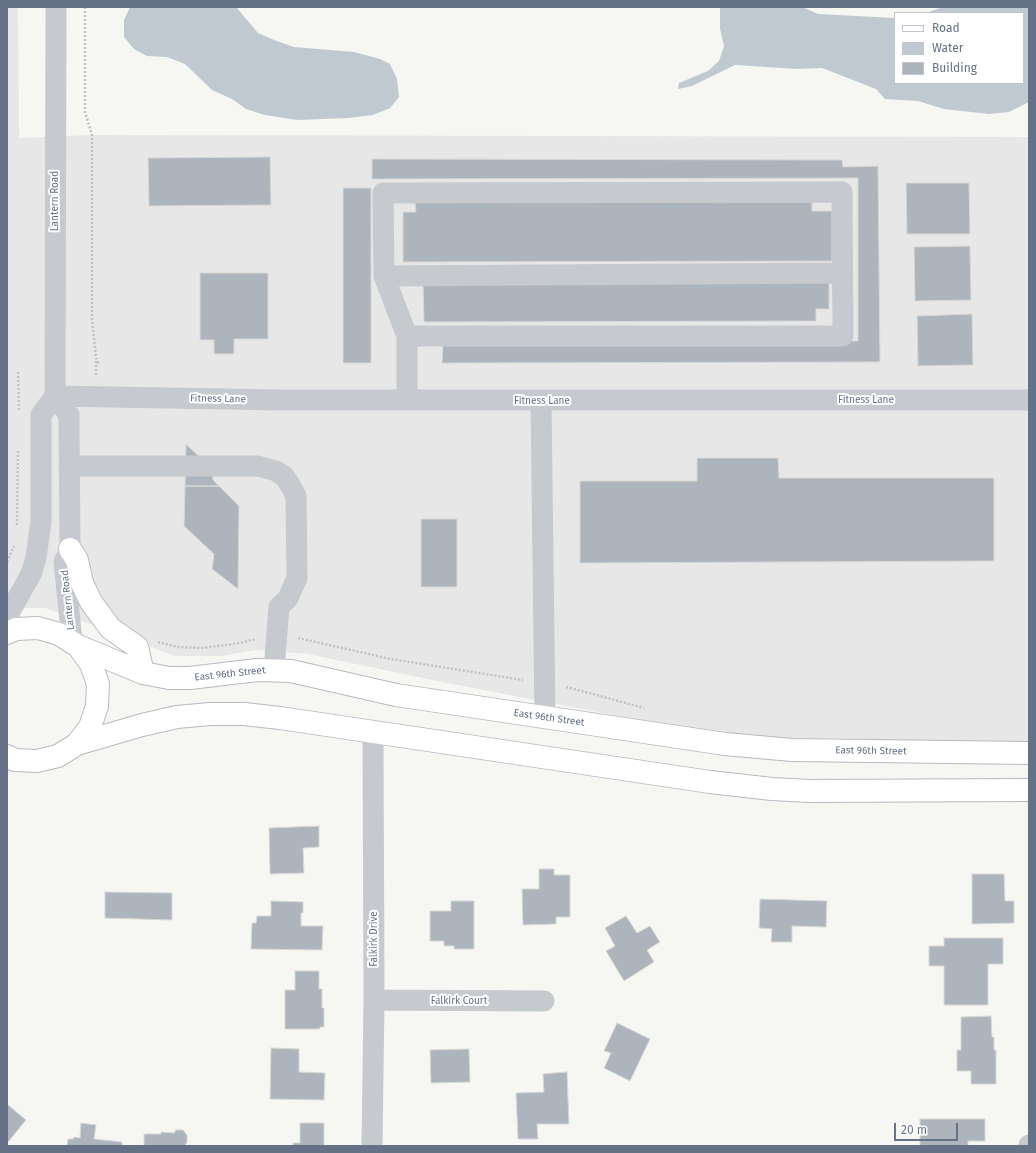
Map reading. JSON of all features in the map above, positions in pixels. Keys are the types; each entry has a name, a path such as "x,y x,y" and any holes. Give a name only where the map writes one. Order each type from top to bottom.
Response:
{"main road":[{"path":"70,549 77,560 82,583 91,602 110,628 137,647 143,673"},
{"name":"East 96th Street","path":"7,633 16,629 38,628 59,634 75,644 143,673 169,678 190,678 246,671 291,671 396,695 701,741 762,748 825,751 1029,753"},
{"path":"75,644 91,664 98,684 97,706 90,727 77,744"},
{"path":"7,756 15,760 37,761 58,756 77,744 158,721 177,717 210,714 244,714 262,715 695,780 772,789 810,791 1029,790"}],"street":[{"name":"Lantern Road","path":"56,7 55,396 68,415 70,549 64,562 75,644"},
{"path":"407,336 843,336 842,192 383,193 384,276 407,336 407,400"},
{"path":"384,276 843,272"},
{"name":"Fitness Lane","path":"55,396 257,400 1029,400"},
{"path":"7,617 31,574 36,558 41,521 41,415 55,396"},
{"path":"541,401 545,718"},
{"path":"69,466 258,466 276,471 284,476 296,496 297,578 288,598 279,607 274,670"},
{"name":"Falkirk Drive","path":"372,1146 374,1000 373,732"},
{"name":"Falkirk Court","path":"374,1000 544,1001"}],"path":[{"path":"85,7 84,112 92,135 92,318 96,358 99,365"},
{"path":"18,372 19,414"},
{"path":"17,530 18,444"},
{"path":"7,562 16,541"},
{"path":"298,637 390,659 578,690 650,710"},
{"path":"152,640 178,647 201,648 240,643 258,638"}],"shaded area":[{"path":"7,7 18,7 19,138 92,135 1029,137 1029,744 938,743 828,738 732,738 442,682 308,654 255,650 221,656 175,656 45,608 23,608 7,614"}],"water":[{"path":"130,7 236,7 258,33 274,40 294,47 354,52 380,59 390,64 397,79 399,97 390,108 373,115 348,118 297,120 265,115 246,109 232,99 212,90 185,64 167,57 147,56 134,49 124,37 124,20"},
{"path":"720,7 802,7 818,14 894,18 894,84 1024,84 1024,12 929,12 943,7 1029,7 1029,102 1009,112 989,114 944,109 918,101 885,99 876,89 822,68 797,69 735,65 692,86 678,89 679,83 708,71 719,61 724,46 720,29"}],"building":[{"path":"270,157 271,205 149,206 148,158"},
{"path":"372,159 842,160 843,167 878,166 880,362 442,363 443,345 858,341 858,178 372,179"},
{"path":"906,183 969,183 970,234 907,234"},
{"path":"343,188 371,188 371,363 343,363"},
{"path":"415,202 812,202 812,211 832,211 832,261 403,262 403,212 416,212"},
{"path":"970,246 971,300 915,301 914,247"},
{"path":"200,273 268,273 268,339 234,339 234,354 214,354 214,340 200,340"},
{"path":"829,282 829,309 816,309 816,321 424,322 423,283"},
{"path":"972,314 973,365 918,366 917,316"},
{"path":"186,444 212,469 213,480 219,486 185,486"},
{"path":"697,458 778,458 779,478 994,478 994,561 580,563 580,481 697,481"},
{"path":"185,486 219,486 239,506 238,589 212,569 214,554 184,526"},
{"path":"421,519 457,519 457,587 421,587"},
{"path":"319,826 319,847 303,848 304,873 270,874 269,828"},
{"path":"539,869 554,869 554,875 570,875 570,917 556,917 556,924 523,925 522,889 539,889"},
{"path":"972,874 1004,874 1005,901 1014,901 1014,923 972,924"},
{"path":"105,892 172,893 172,920 105,918"},
{"path":"760,899 827,901 826,927 792,926 792,942 771,942 772,929 759,928"},
{"path":"271,901 303,902 301,926 323,926 322,950 251,949 252,923 256,923 257,916 271,916"},
{"path":"451,901 474,901 474,949 454,949 454,946 444,946 444,941 430,941 430,911 451,911"},
{"path":"626,916 637,933 650,926 660,942 647,950 654,962 624,981 606,951 615,946 605,928"},
{"path":"944,938 1003,938 1003,964 988,964 988,1005 944,1005 944,966 929,966 929,946 944,946"},
{"path":"295,971 319,971 319,989 322,989 322,1008 324,1008 324,1027 320,1027 320,1029 285,1029 285,990 295,990"},
{"path":"991,1016 992,1037 994,1037 994,1050 996,1050 996,1084 971,1084 971,1071 957,1071 957,1050 961,1050 961,1017"},
{"path":"617,1023 650,1039 630,1081 604,1068 611,1053 604,1051"},
{"path":"271,1048 299,1049 299,1072 325,1073 324,1100 270,1099"},
{"path":"469,1049 470,1082 431,1083 430,1050"},
{"path":"567,1072 569,1124 537,1124 538,1139 518,1139 516,1093 544,1092 543,1074"},
{"path":"7,1104 26,1120 8,1142 7,1141"},
{"path":"920,1119 985,1119 985,1141 968,1141 968,1146 920,1146"},
{"path":"81,1123 96,1125 94,1139 122,1142 122,1146 67,1146 68,1139 73,1139 74,1137 80,1138"},
{"path":"300,1123 324,1123 324,1146 293,1146 293,1143 300,1143"},
{"path":"176,1130 183,1130 187,1135 187,1142 185,1146 144,1146 144,1134 161,1134 161,1132 174,1133"}]}
